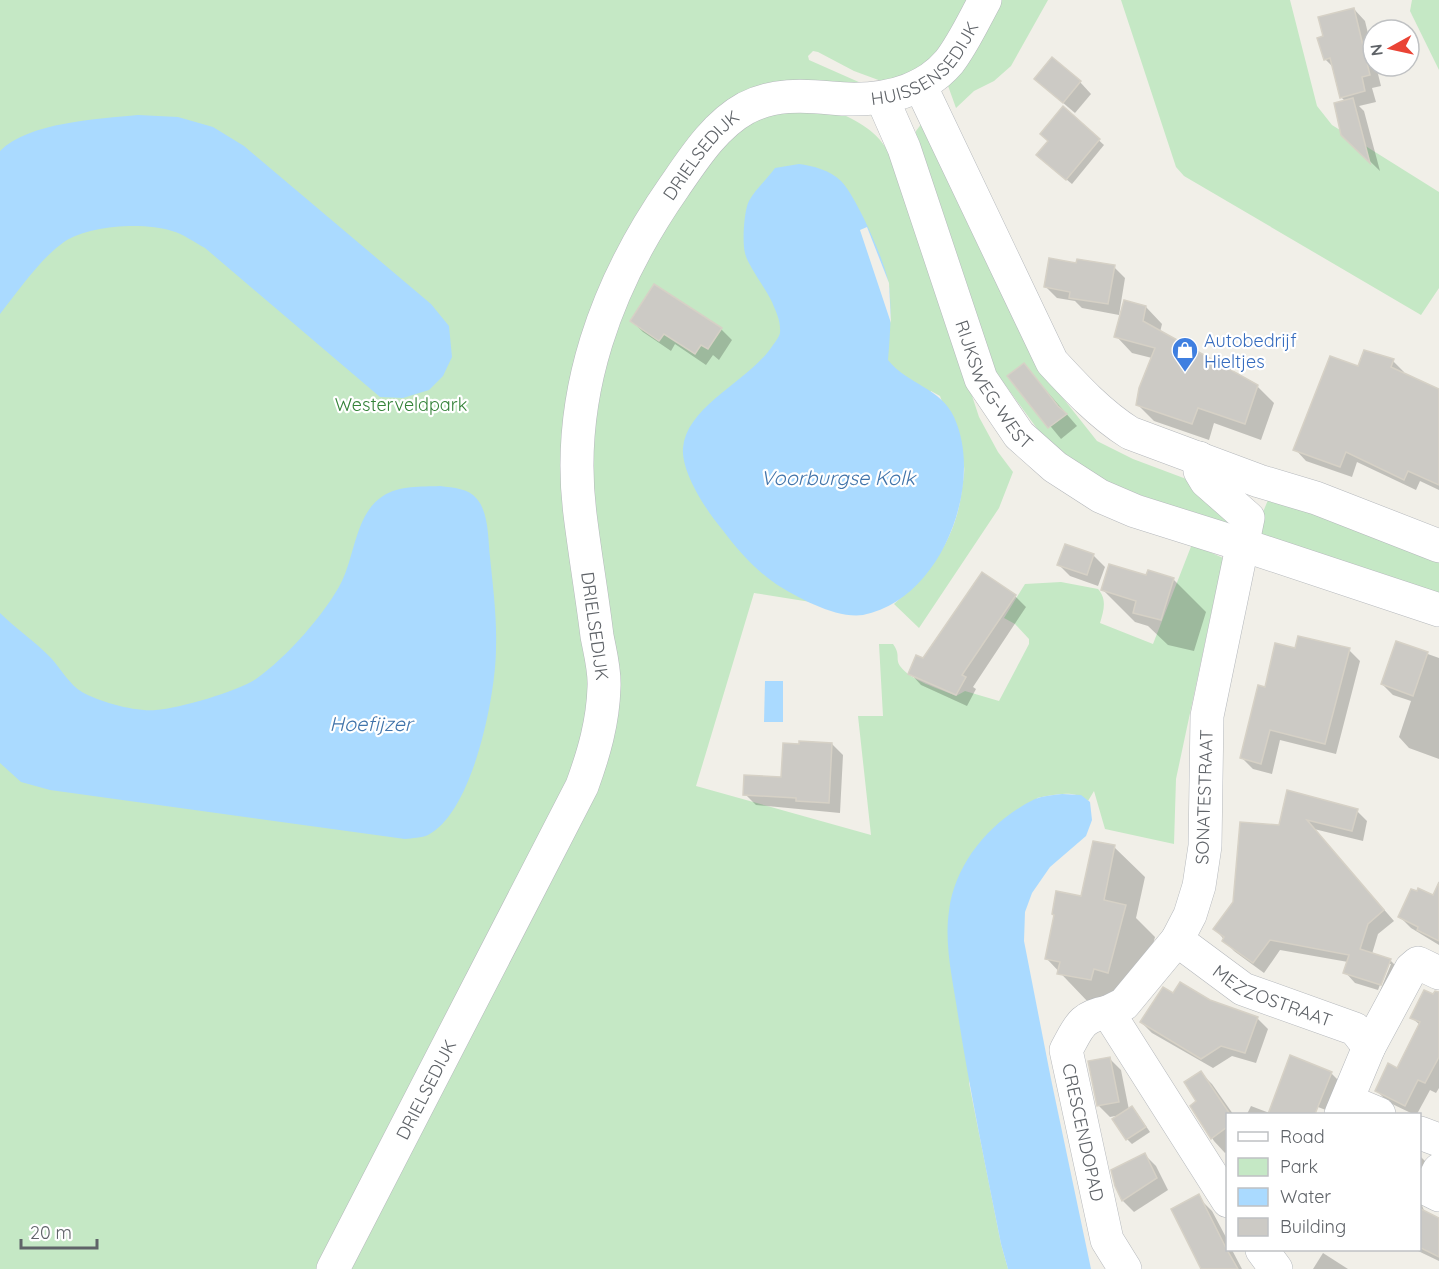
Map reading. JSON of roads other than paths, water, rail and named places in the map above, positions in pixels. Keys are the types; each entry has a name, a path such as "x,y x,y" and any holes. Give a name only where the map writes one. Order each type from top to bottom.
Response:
{"street":[{"name":"HUISSENSEDIJK","path":"845,99 882,98 910,90 935,76 950,60 985,0"},
{"path":"920,85 1052,362 1085,397 1114,423 1130,433 1259,481 1316,498 1439,546"},
{"name":"DRIELSEDIJK","path":"333,1269 582,786 594,754 602,720 604,684 580,511 576,448 584,389 597,334 618,283 648,227 674,187 713,135 729,119 754,104 786,96 845,99"},
{"name":"RIJKSWEG-WEST","path":"882,98 904,148 981,379 1019,435 1055,467 1100,496 1135,511 1246,531 1439,610"},
{"name":"RIJKSWEG-WEST","path":"1200,458 1200,471 1206,481 1246,531"},
{"path":"1246,531 1259,481"},
{"name":"SONATESTRAAT","path":"1108,1012 1124,1004 1177,940 1190,915 1199,886 1205,846 1207,716 1246,531"},
{"name":"MEZZOSTRAAT","path":"1177,940 1243,989 1355,1029 1369,1047"},
{"path":"1373,1113 1345,1108 1369,1047 1412,969 1429,968"},
{"path":"1108,1012 1226,1199"},
{"name":"CRESCENDOPAD","path":"1108,1012 1091,1015 1080,1025 1066,1050 1107,1240 1125,1269"},
{"path":"1421,1134 1439,1140"},
{"path":"1439,1170 1429,1191 1439,1195"}],"water":[{"path":"138,115 178,117 213,127 244,146 431,304 449,326 452,357 443,376 429,390 403,398 380,397 205,248 180,234 160,228 117,227 75,236 46,257 0,314 0,151 13,141 46,128"},
{"name":"Voorburgse Kolk","path":"799,164 816,167 832,174 841,181 855,201 887,276 891,314 888,360 904,375 941,399 954,417 962,444 964,474 959,505 949,536 934,563 914,587 891,605 863,615 842,614 806,601 785,590 761,572 739,551 708,511 690,479 683,458 687,433 696,419 707,406 763,358 780,334 779,321 772,302 745,253 745,219 749,201 775,168"},
{"name":"Hoefijzer","path":"440,486 460,489 473,495 484,512 496,625 496,648 492,694 479,750 469,778 458,803 444,822 428,835 405,839 50,790 21,782 0,763 0,613 45,652 73,685 89,696 118,706 148,710 166,709 208,699 256,679 280,659 304,634 326,607 342,581 357,535 374,503 396,490"},
{"path":"765,681 783,681 783,722 764,722"},
{"path":"1062,794 1081,795 1090,802 1092,820 1086,836 1050,867 1032,893 1025,912 1024,941 1091,1269 1008,1269 978,1130 963,1044 948,950 949,911 959,876 978,844 990,831 1004,818 1035,799"}],"place":[{"name":"Autobedrijf Hieltjes","path":"1185,373"}],"park label":[{"name":"Westerveldpark","path":"401,404"}]}
